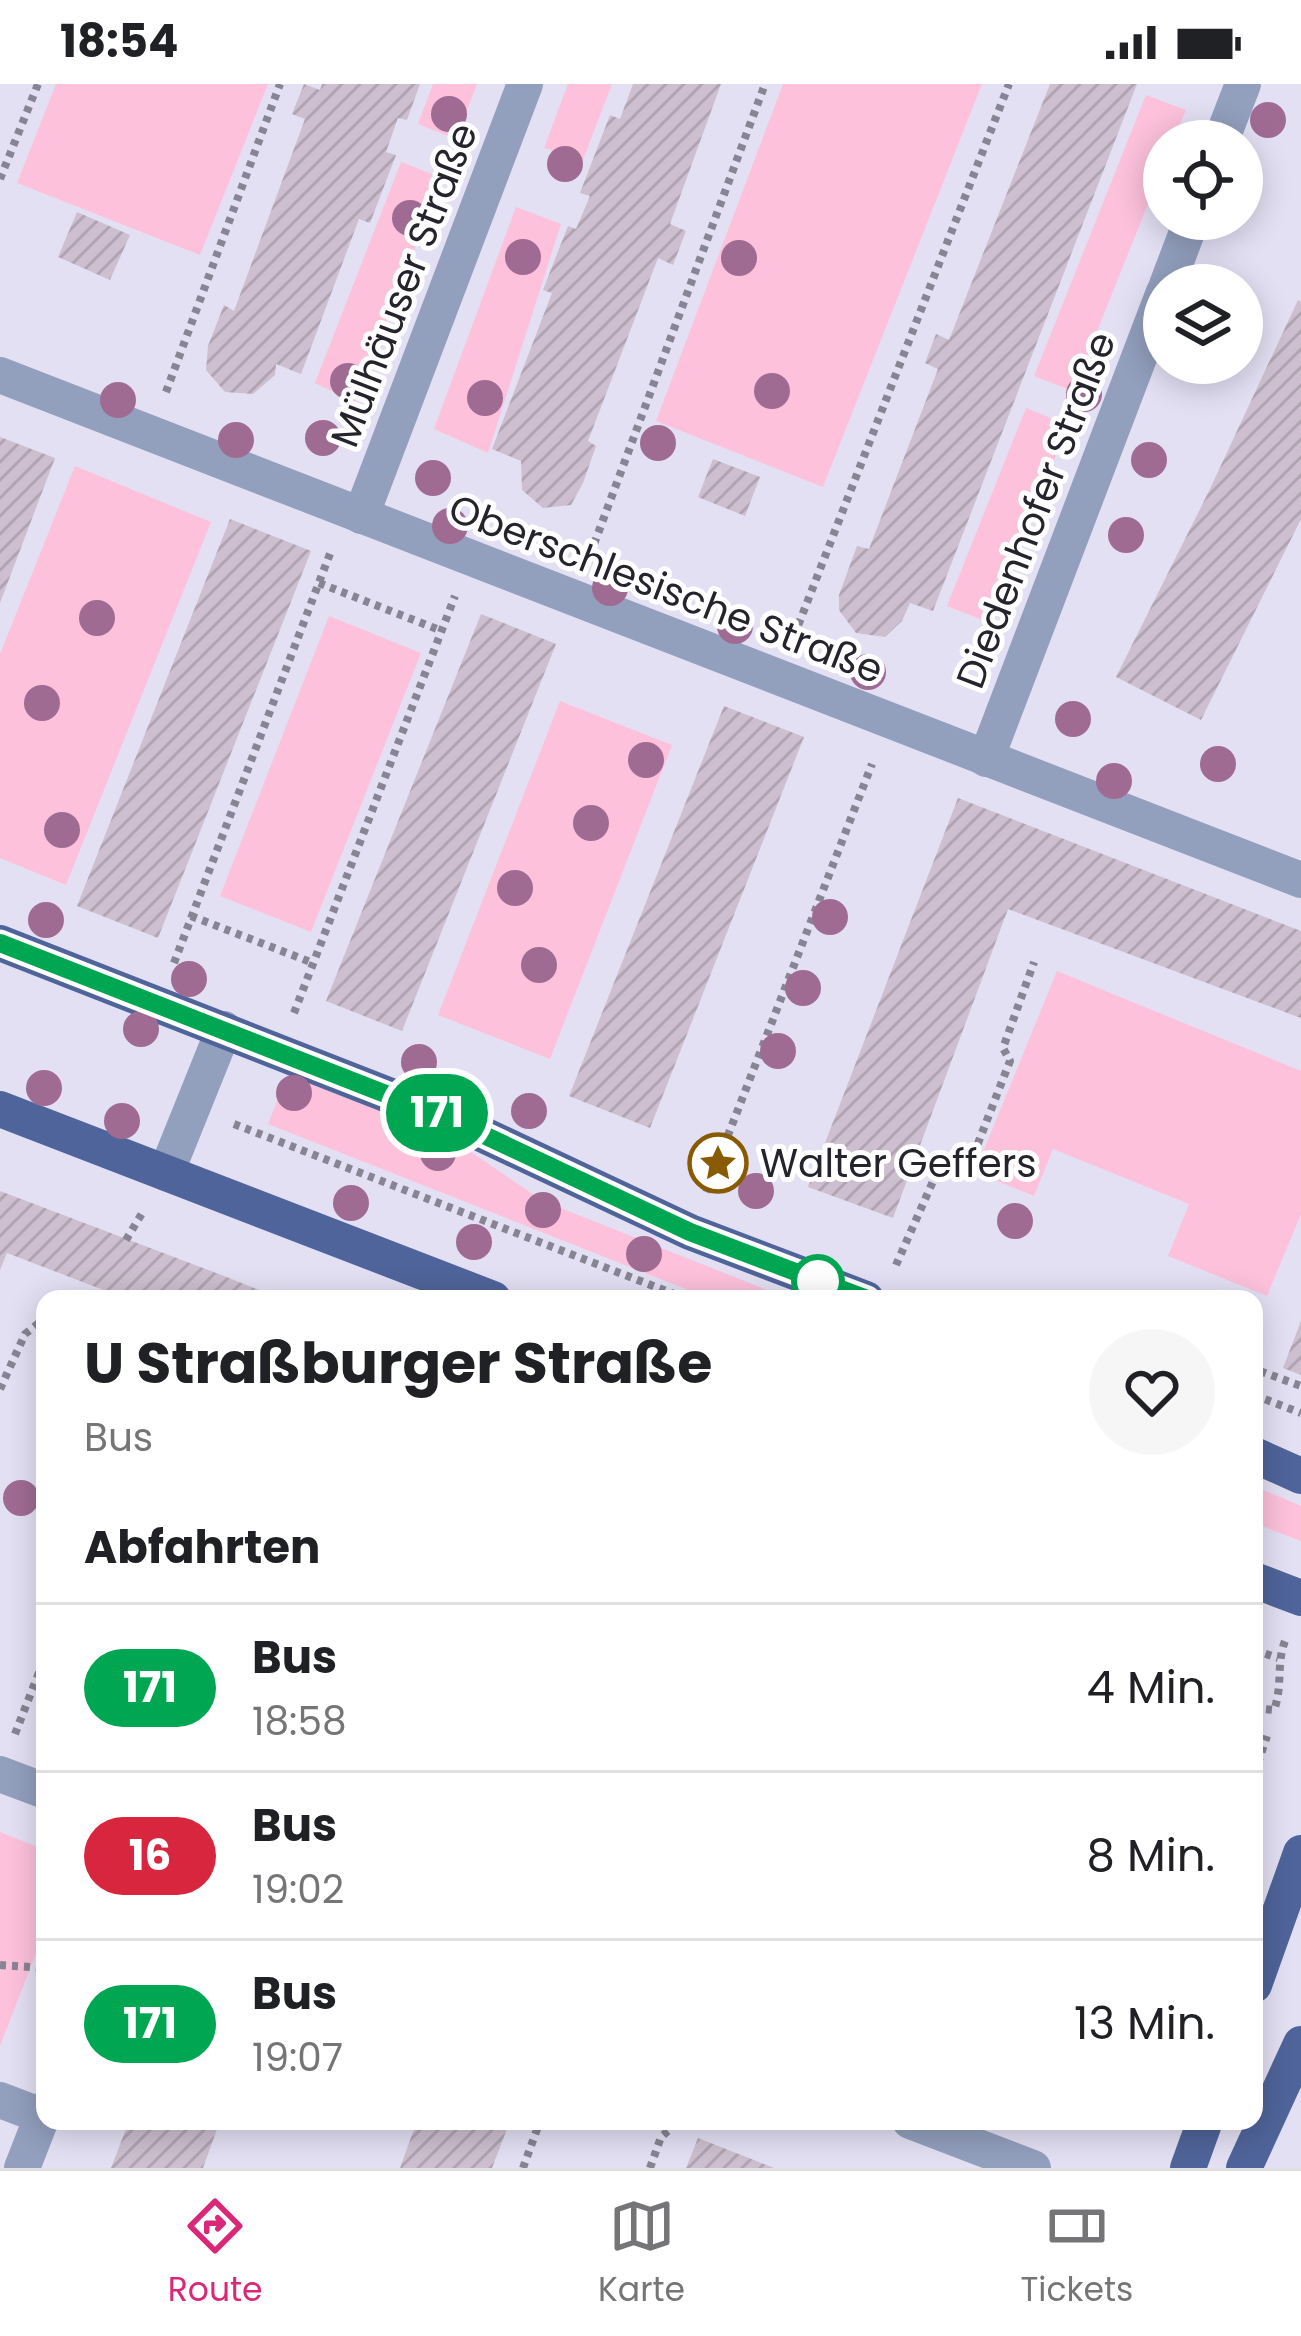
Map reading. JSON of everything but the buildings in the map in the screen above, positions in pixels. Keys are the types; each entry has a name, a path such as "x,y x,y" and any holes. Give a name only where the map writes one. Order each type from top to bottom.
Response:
{"main road":[{"path":"0,943 452,1120 690,1232 878,1289"},
{"path":"0,1109 470,1290"},
{"path":"1263,1459 1301,1476"},
{"path":"1263,1583 1301,1598"},
{"path":"1263,1960 1301,1852"},
{"path":"1263,2127 1301,2044"},
{"path":"1188,2168 1202,2130"},
{"path":"1244,2168 1261,2130"}],"street":[{"name":"Mülhäuser Straße","path":"354,513 525,84"},
{"path":"1229,120 1243,84"},
{"name":"Diedenhofer Straße","path":"986,758 1143,346"},
{"name":"Oberschlesische Straße","path":"0,375 1301,880"},
{"path":"166,1173 224,1029"},
{"path":"0,1774 36,1788"},
{"path":"0,2100 36,2111"},
{"path":"22,2168 37,2130"},
{"path":"934,2130 1033,2168"}],"path":[{"path":"0,179 38,84"},
{"path":"151,435 280,84"},
{"path":"574,597 765,84"},
{"path":"777,679 1009,84"},
{"path":"159,1004 319,583 354,513"},
{"path":"280,1049 471,556"},
{"path":"319,583 442,631"},
{"path":"722,1154 888,721"},
{"path":"190,916 313,963"},
{"path":"878,1289 941,1161 975,1151 1010,1061 1003,1048 1034,962"},
{"path":"194,1108 664,1290"},
{"path":"0,1389 25,1334 36,1325"},
{"path":"1263,1372 1301,1386"},
{"path":"1263,1399 1301,1413"},
{"path":"1263,1709 1274,1710 1281,1690 1278,1658 1285,1641"},
{"path":"1263,1653 1278,1658"},
{"path":"1281,1690 1295,1696"},
{"path":"1263,1748 1267,1736"},
{"path":"0,1965 36,1967"},
{"path":"523,2168 537,2130"},
{"path":"650,2168 661,2138 670,2130"}],"shaded area":[{"path":"56,84 268,84 200,255 17,183"},
{"path":"433,84 477,84 456,139 418,124"},
{"path":"568,84 612,84 583,160 544,148"},
{"path":"783,84 982,84 823,487 656,421"},
{"path":"1146,95 1186,110 1182,120 1143,120 1143,216 1073,391 1034,376"},
{"path":"401,162 442,178 355,402 315,383"},
{"path":"516,207 561,224 488,453 434,429"},
{"path":"1026,408 1068,425 990,623 947,606"},
{"path":"75,466 211,522 66,885 0,858 0,654"},
{"path":"329,616 421,653 311,932 220,896"},
{"path":"560,701 672,745 550,1059 438,1015"},
{"path":"1057,971 1301,1071 1301,1214 1267,1296 1263,1290 1252,1290 1168,1256 1189,1204 1053,1149 1034,1196 975,1172"},
{"path":"288,1074 446,1135 543,1201 767,1290 688,1290 268,1124"},
{"path":"1263,1490 1301,1506 1301,1541 1263,1526"},
{"path":"0,1832 36,1846 36,1953 0,2046"}],"bus line":[{"name":"171","path":"0,943 280,1049 452,1120 690,1232 843,1290"}],"place":[{"name":"Walter Geffers","path":"718,1163"}]}
